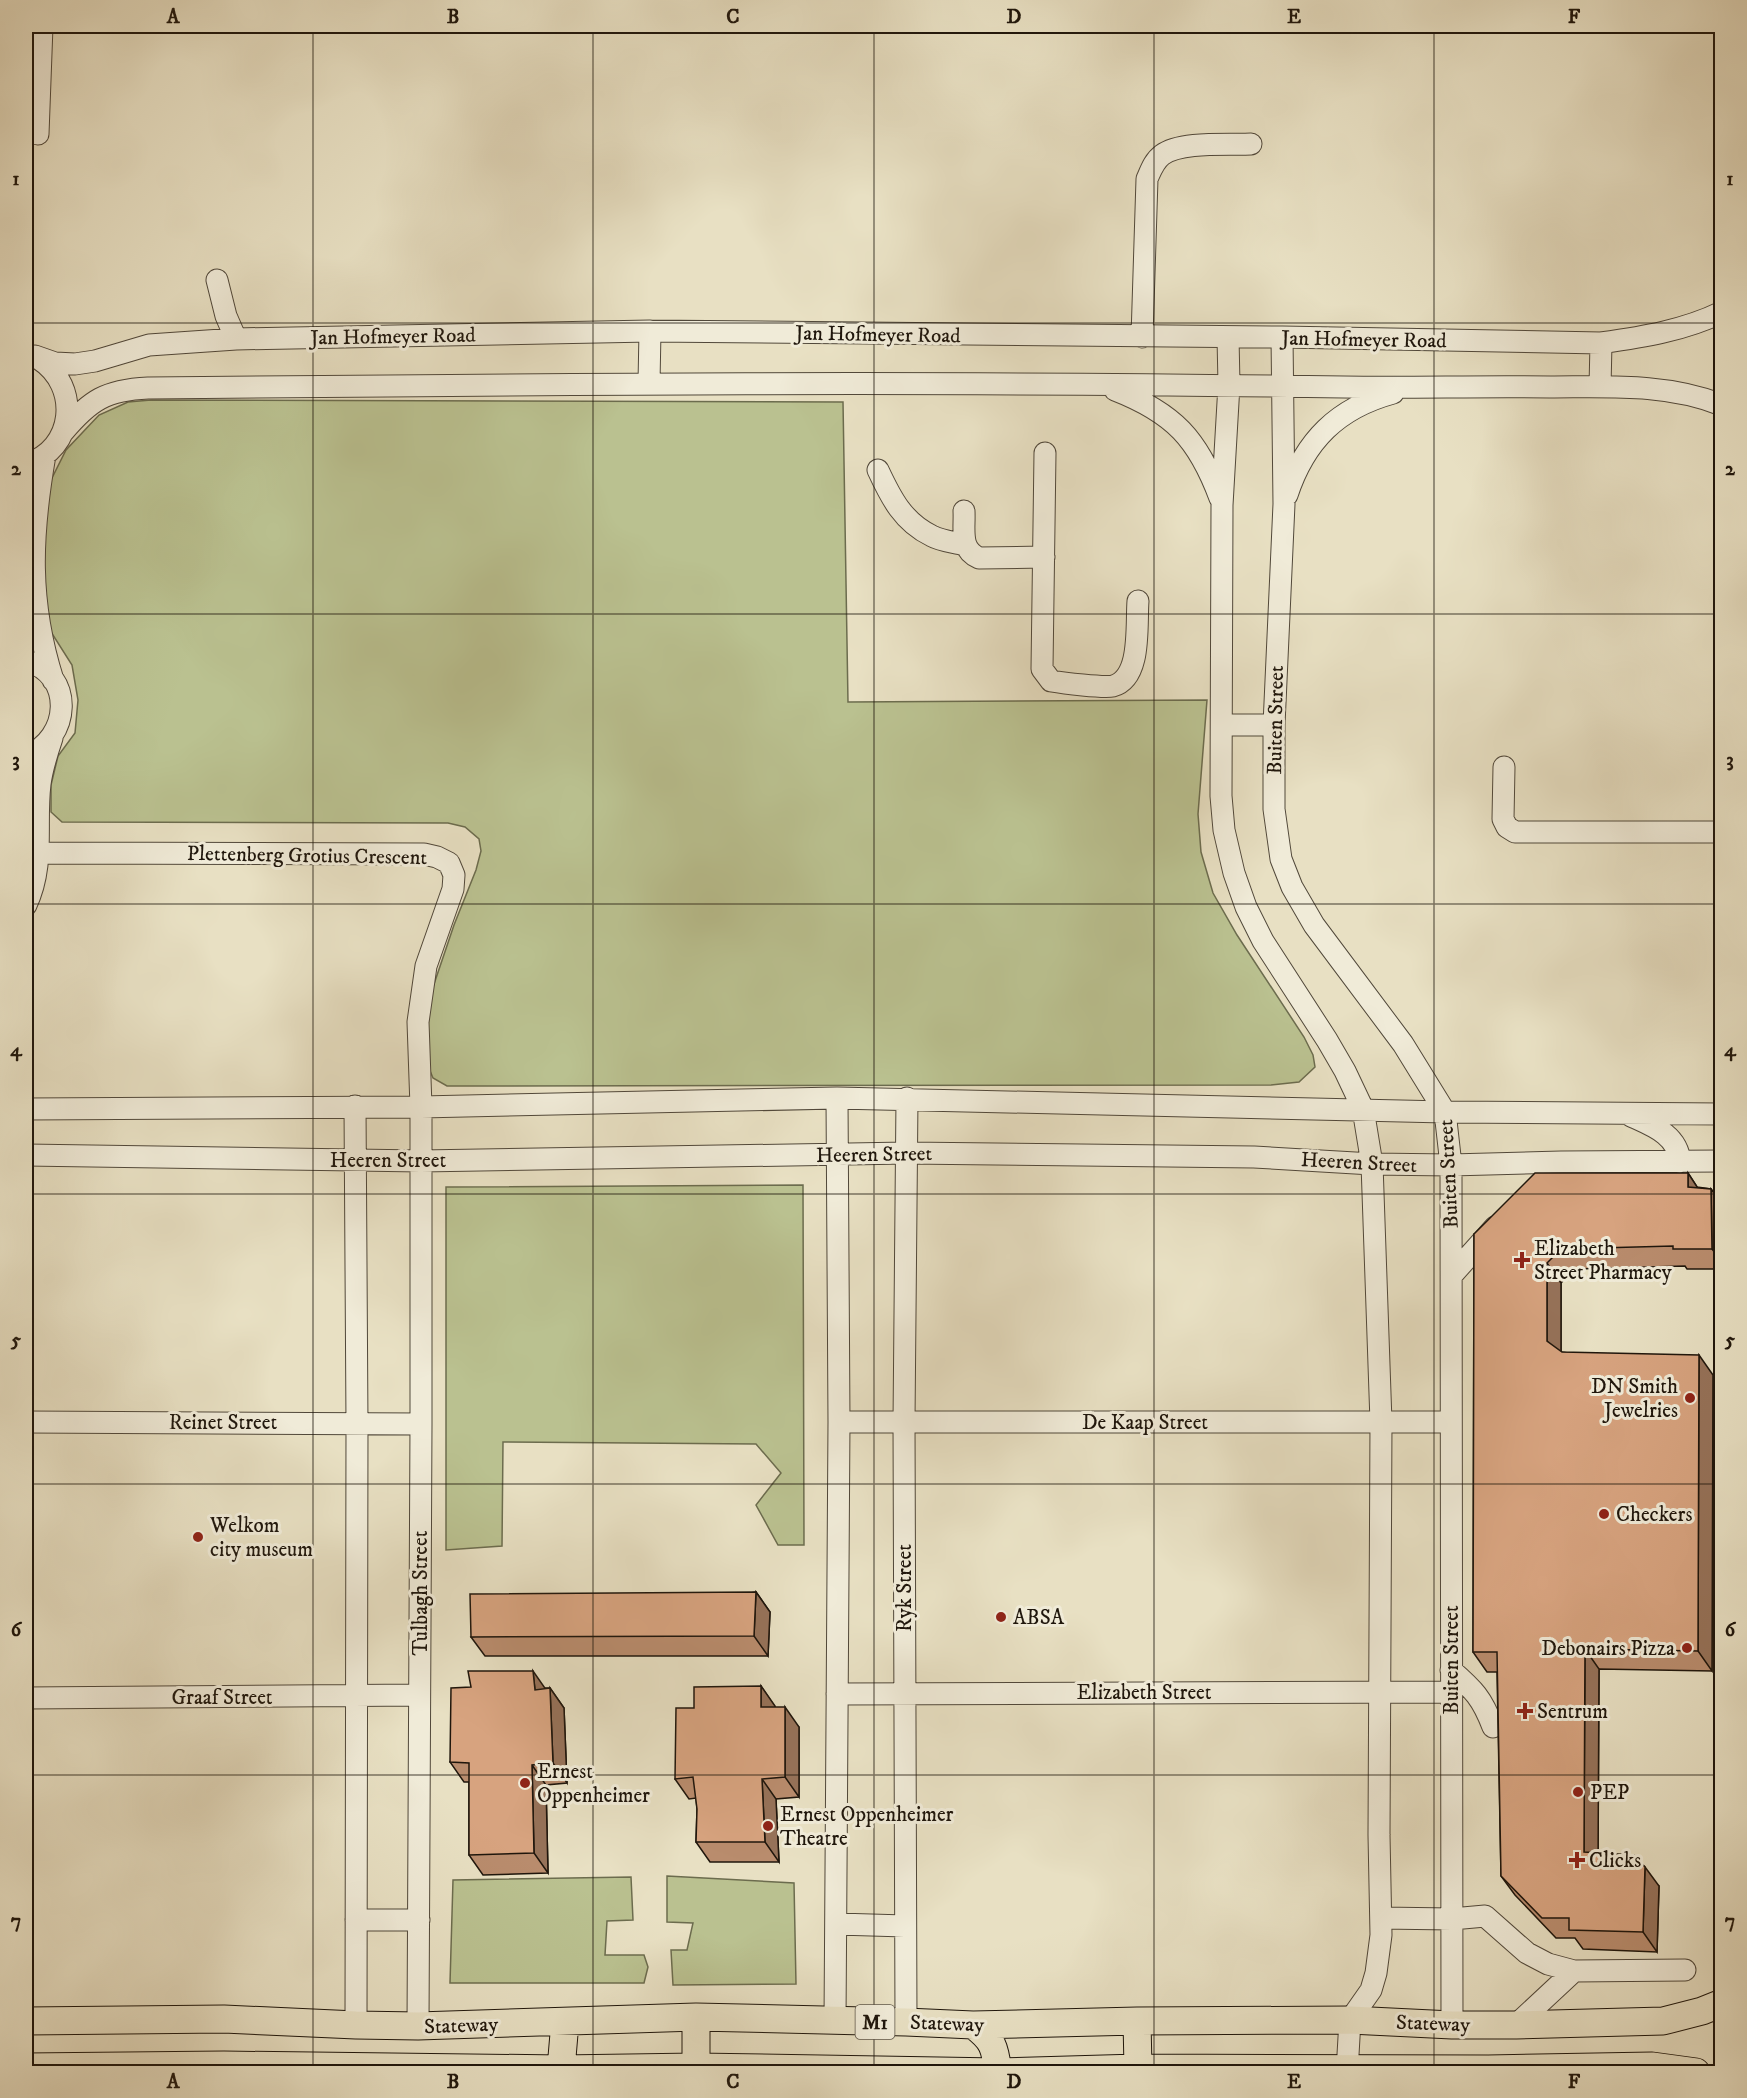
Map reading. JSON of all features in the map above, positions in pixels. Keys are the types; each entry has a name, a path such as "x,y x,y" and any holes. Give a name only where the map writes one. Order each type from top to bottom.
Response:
{"main road":[{"name":"Stateway","path":"26,2020 224,2019 418,2026 696,2017 973,2025 1137,2021 1350,2020 1452,2025 1516,2025 1663,2020 1702,2011 1722,2003"},
{"path":"696,2017 696,2067"},
{"path":"112,2021 113,2066"},
{"path":"1137,2021 1138,2068"},
{"path":"561,2069 565,2022"},
{"path":"973,2025 987,2036 993,2045 998,2072"},
{"name":"Stateway","path":"26,2067 113,2066 227,2069 696,2067 1058,2072 1138,2068 1405,2071 1652,2066 1696,2073"}],"street":[{"path":"38,134 42,26"},
{"path":"1142,337 1147,179 1153,164 1163,154 1182,147 1251,144"},
{"path":"217,280 226,316 236,339"},
{"name":"Jan Hofmeyer Road","path":"30,355 55,363 75,364 95,361 149,345 236,339 650,331 1282,337 1601,343 1682,328 1722,312"},
{"path":"649,383 650,331"},
{"name":"Buiten Street","path":"1282,337 1284,504 1274,725 1274,809 1281,859 1292,887 1314,925 1403,1044 1445,1112 1451,1165 1452,2025"},
{"path":"1228,338 1229,385 1222,505 1221,796 1224,830 1234,873 1246,908 1263,941 1328,1040 1363,1109 1372,1164 1381,1422 1379,1835 1381,1918 1380,1953 1371,1990 1350,2020 1347,2071"},
{"path":"1600,387 1601,343"},
{"path":"30,355 47,364 57,375 64,388 67,418 63,432"},
{"path":"26,464 45,455 79,412 119,390 133,389 649,383 1600,387 1650,388 1678,392 1722,405"},
{"path":"1106,386 1154,408 1173,421 1202,457 1222,505"},
{"path":"1284,504 1293,478 1306,453 1325,429 1343,414 1364,402 1415,388"},
{"path":"1045,453 1042,669 1051,681 1113,686 1130,674 1135,659 1138,601"},
{"path":"26,905 39,853 40,783 52,738 60,721 62,703 41,638 34,587 38,496 45,455"},
{"path":"878,470 893,502 912,524 933,537 965,545"},
{"path":"964,511 965,545 970,554 979,558 1044,557"},
{"path":"26,661 44,670 53,680"},
{"path":"1222,725 1274,725"},
{"path":"26,756 44,747 52,738"},
{"path":"1504,767 1503,819 1507,826 1515,832 1722,832"},
{"name":"Plettenberg Grotius Crescent","path":"39,853 424,854 437,856 449,863 454,875 453,889 426,966 421,993 418,1057 421,1161"},
{"path":"835,2021 839,1422 837,1098"},
{"path":"26,1109 421,1107 907,1098 1445,1112 1722,1114"},
{"name":"Ryk Street","path":"906,2022 904,1422 907,1098"},
{"path":"355,1106 356,2025"},
{"path":"1622,1113 1664,1133 1676,1147 1680,1162"},
{"name":"Heeren Street","path":"26,1155 421,1161 907,1153 1243,1157 1372,1164 1451,1165 1722,1161"},
{"name":"Tulbagh Street","path":"418,2026 421,1161"},
{"path":"1538,1184 1561,1162"},
{"path":"1452,1275 1507,1214"},
{"name":"Reinet Street","path":"26,1422 421,1424"},
{"name":"De Kaap Street","path":"839,1422 1451,1422"},
{"path":"1451,1670 1473,1689 1484,1704 1493,1726"},
{"name":"Elizabeth Street","path":"837,1694 1451,1692"},
{"name":"Graaf Street","path":"26,1698 419,1695"},
{"path":"1381,1918 1452,1919 1485,1916 1537,1960 1575,1971 1685,1970"},
{"path":"356,1920 419,1920"},
{"path":"837,1924 905,1926"},
{"path":"1516,2025 1575,1971"}],"green space":[{"path":"151,400 843,402 848,702 1207,700 1198,814 1201,852 1213,893 1237,935 1304,1037 1313,1055 1315,1067 1299,1082 1271,1085 447,1086 433,1078 426,1061 430,996 481,851 479,839 465,827 448,823 62,822 51,812 51,785 58,756 75,733 78,700 72,665 51,632 43,599 46,490 66,450 99,415 128,402"},
{"path":"803,1185 804,1545 778,1545 756,1505 781,1473 756,1444 503,1442 502,1546 446,1550 446,1187"},
{"path":"667,1876 794,1883 796,1984 673,1985 671,1950 687,1950 693,1923 667,1922"},
{"path":"631,1877 633,1920 607,1921 605,1955 644,1955 648,1967 644,1983 450,1983 453,1880"}],"building":[{"path":"1535,1173 1688,1173 1688,1187 1711,1189 1712,1249 1673,1249 1673,1246 1561,1249 1547,1263 1547,1341 1562,1352 1699,1355 1698,1651 1585,1649 1584,1852 1634,1855 1645,1867 1643,1932 1569,1930 1569,1918 1542,1918 1501,1876 1497,1652 1473,1652 1474,1234"},
{"path":"756,1592 754,1636 471,1637 470,1594"},
{"name":"Ernest Oppenheimer","path":"468,1671 533,1671 535,1690 550,1688 553,1763 532,1765 534,1853 469,1855 469,1763 450,1762 451,1688 471,1687"},
{"name":"Ernest Oppenheimer","path":"761,1686 761,1707 785,1707 785,1777 762,1779 765,1842 696,1842 697,1809 693,1777 675,1779 676,1708 694,1708 694,1687"}],"place":[{"name":"Elizabeth Street Pharmacy","path":"1522,1260"},
{"name":"DN Smith Jewelries","path":"1690,1398"},
{"name":"Checkers","path":"1604,1514"},
{"name":"Welkom city museum","path":"198,1537"},
{"name":"ABSA","path":"1001,1617"},
{"name":"Debonairs Pizza","path":"1687,1648"},
{"name":"Sentrum","path":"1525,1711"},
{"name":"Ernest Oppenheimer","path":"525,1783"},
{"name":"PEP","path":"1578,1792"},
{"name":"Ernest Oppenheimer Theatre","path":"768,1826"},
{"name":"Clicks","path":"1577,1860"}]}
